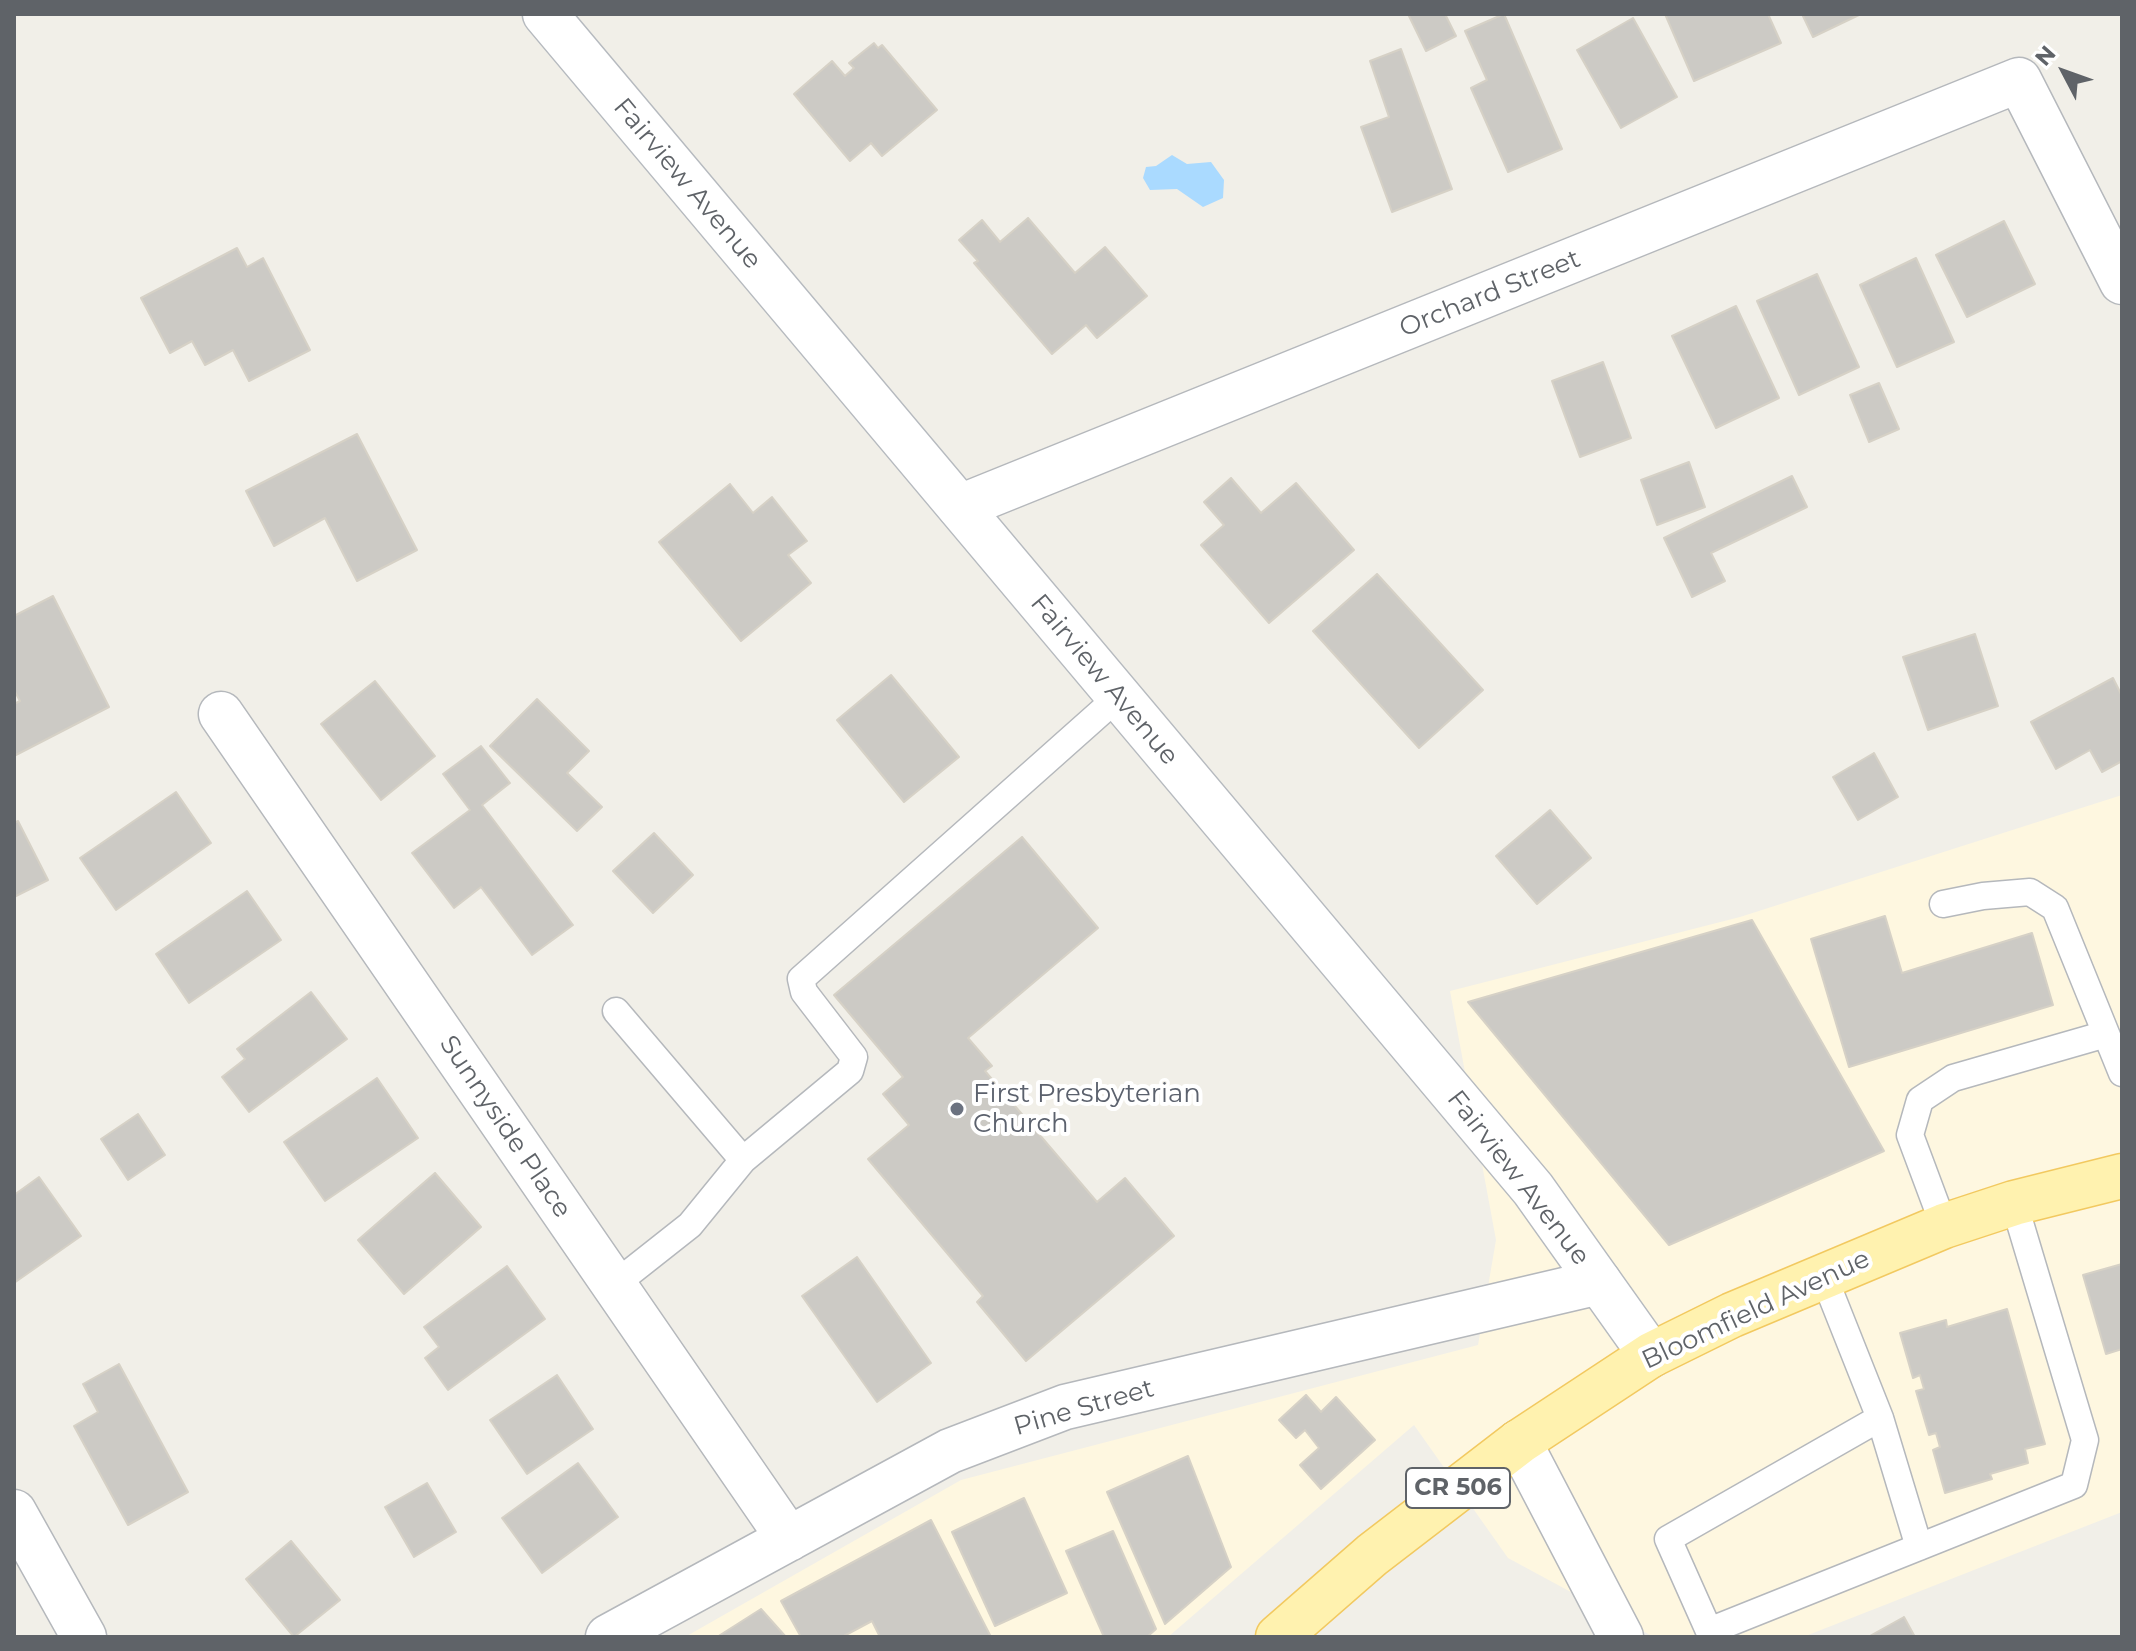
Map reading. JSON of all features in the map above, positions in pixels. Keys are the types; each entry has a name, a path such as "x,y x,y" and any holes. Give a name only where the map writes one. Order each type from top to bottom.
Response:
{"main road":[{"name":"Bloomfield Avenue","path":"1278,1637 1372,1555 1519,1442 1651,1355 1944,1226 2014,1203 2122,1176"}],"street":[{"name":"Fairview Avenue","path":"545,14 1533,1189 1651,1355"},
{"name":"Orchard Street","path":"960,507 2019,80 2122,282"},
{"name":"Sunnyside Place","path":"221,714 789,1539"},
{"name":"Pine Street","path":"608,1637 950,1451 1065,1407 1599,1282"},
{"path":"1519,1442 1621,1637"},
{"path":"14,1512 84,1637"}],"lane":[{"path":"614,1285 690,1225 743,1160 850,1071 854,1057 804,992 801,979 1118,697"},
{"path":"1943,904 1983,896 2030,892 2055,908 2122,1073"},
{"path":"616,1011 743,1160"},
{"path":"1944,1226 1910,1135 1920,1100 1953,1078 2106,1034"},
{"path":"1880,1418 1668,1539 1709,1631 2074,1485 2085,1440 2014,1203"},
{"path":"1824,1277 1880,1418 1919,1547"}],"shaded area":[{"path":"2122,795 2122,1512 1803,1637 1654,1637 1508,1558 1414,1425 1168,1637 685,1637 961,1480 1478,1345 1496,1240 1450,991 1740,917"}],"water":[{"path":"1172,155 1187,164 1211,162 1224,180 1223,198 1203,207 1177,189 1150,190 1143,178 1146,167 1156,166"}],"building":[{"path":"1408,14 1445,14 1456,36 1426,51"},
{"path":"1504,14 1562,149 1508,172 1471,88 1487,80 1465,31"},
{"path":"1665,14 1768,14 1781,43 1694,81"},
{"path":"1802,14 1861,14 1813,37"},
{"path":"1633,18 1677,97 1621,128 1577,50"},
{"path":"874,43 878,48 882,45 937,110 882,156 871,143 850,161 794,94 832,61 845,76 854,68 849,63"},
{"path":"1401,49 1452,189 1392,212 1361,127 1389,117 1370,61"},
{"path":"1028,218 1075,273 1105,247 1147,296 1097,338 1086,325 1052,354 974,263 978,261 959,240 982,220 1000,242"},
{"path":"2004,221 2035,284 1967,317 1936,255"},
{"path":"237,248 247,267 263,258 310,350 249,381 233,350 205,365 192,341 170,353 141,298"},
{"path":"1916,258 1954,342 1897,367 1860,285"},
{"path":"1817,274 1859,367 1799,395 1757,301"},
{"path":"1736,306 1779,398 1716,428 1672,336"},
{"path":"1603,362 1631,438 1580,457 1552,381"},
{"path":"1879,383 1899,429 1869,442 1850,395"},
{"path":"357,434 417,550 357,581 325,518 274,546 246,491"},
{"path":"1689,462 1705,507 1657,525 1641,480"},
{"path":"1792,476 1807,507 1711,553 1725,581 1692,597 1664,538"},
{"path":"1231,478 1261,513 1296,483 1354,550 1269,623 1201,545 1224,525 1204,502"},
{"path":"730,484 753,513 772,497 807,541 788,555 811,583 741,641 659,542"},
{"path":"1377,574 1483,690 1419,748 1313,631"},
{"path":"53,596 109,707 14,756 14,704 20,701 14,690 14,616"},
{"path":"1975,634 1998,706 1928,730 1903,657"},
{"path":"891,675 959,757 904,802 837,720"},
{"path":"2113,678 2122,696 2122,761 2102,772 2090,750 2056,769 2031,722"},
{"path":"375,681 435,756 381,800 321,724"},
{"path":"537,699 589,751 567,773 602,807 577,831 490,746"},
{"path":"481,746 510,783 482,805 573,925 532,955 481,887 454,908 412,853 470,810 443,774"},
{"path":"1874,753 1898,797 1858,820 1833,777"},
{"path":"176,792 211,843 116,910 80,858"},
{"path":"1550,810 1591,858 1537,904 1496,856"},
{"path":"18,821 48,880 14,897 14,823"},
{"path":"654,833 693,875 653,913 613,871"},
{"name":"First Presbyterian Church","path":"1022,837 1098,928 968,1038 992,1066 985,1071 1097,1202 1125,1178 1174,1236 1026,1361 977,1302 983,1296 868,1159 909,1125 883,1094 903,1077 834,995"},
{"path":"247,891 281,940 189,1003 156,954"},
{"path":"1885,916 1902,973 2032,933 2053,1005 1849,1067 1811,939"},
{"path":"1752,920 1884,1151 1669,1245 1468,1002"},
{"path":"311,992 347,1039 249,1112 222,1077 245,1059 237,1049"},
{"path":"377,1078 418,1138 325,1201 284,1142"},
{"path":"138,1114 165,1155 128,1180 101,1139"},
{"path":"435,1173 481,1227 404,1294 358,1240"},
{"path":"39,1177 81,1236 14,1283 14,1195"},
{"path":"857,1257 931,1363 877,1402 802,1296"},
{"path":"2122,1264 2122,1349 2106,1354 2083,1275"},
{"path":"507,1266 545,1319 448,1390 425,1358 439,1347 424,1327"},
{"path":"2007,1309 2045,1444 2025,1449 2028,1463 1990,1474 1992,1479 1945,1493 1933,1450 1940,1447 1936,1433 1929,1435 1916,1391 1924,1389 1920,1375 1913,1378 1900,1333 1946,1320 1947,1327"},
{"path":"119,1364 188,1492 128,1525 74,1426 98,1412 83,1384"},
{"path":"557,1375 593,1429 527,1474 490,1420"},
{"path":"1306,1395 1321,1412 1336,1397 1375,1440 1321,1489 1300,1465 1319,1448 1305,1430 1296,1438 1279,1420"},
{"path":"1188,1456 1231,1567 1165,1624 1107,1492"},
{"path":"578,1463 618,1517 542,1573 502,1518"},
{"path":"427,1483 456,1532 414,1557 385,1507"},
{"path":"1024,1498 1067,1593 995,1626 952,1532"},
{"path":"931,1520 991,1637 880,1637 872,1621 842,1637 801,1637 781,1601"},
{"path":"1113,1531 1156,1629 1147,1637 1104,1637 1066,1551"},
{"path":"291,1541 340,1600 294,1637 246,1579"},
{"path":"761,1609 786,1637 717,1637"},
{"path":"1904,1617 1915,1637 1868,1637"}],"place":[{"name":"First Presbyterian Church","path":"957,1109"}]}
